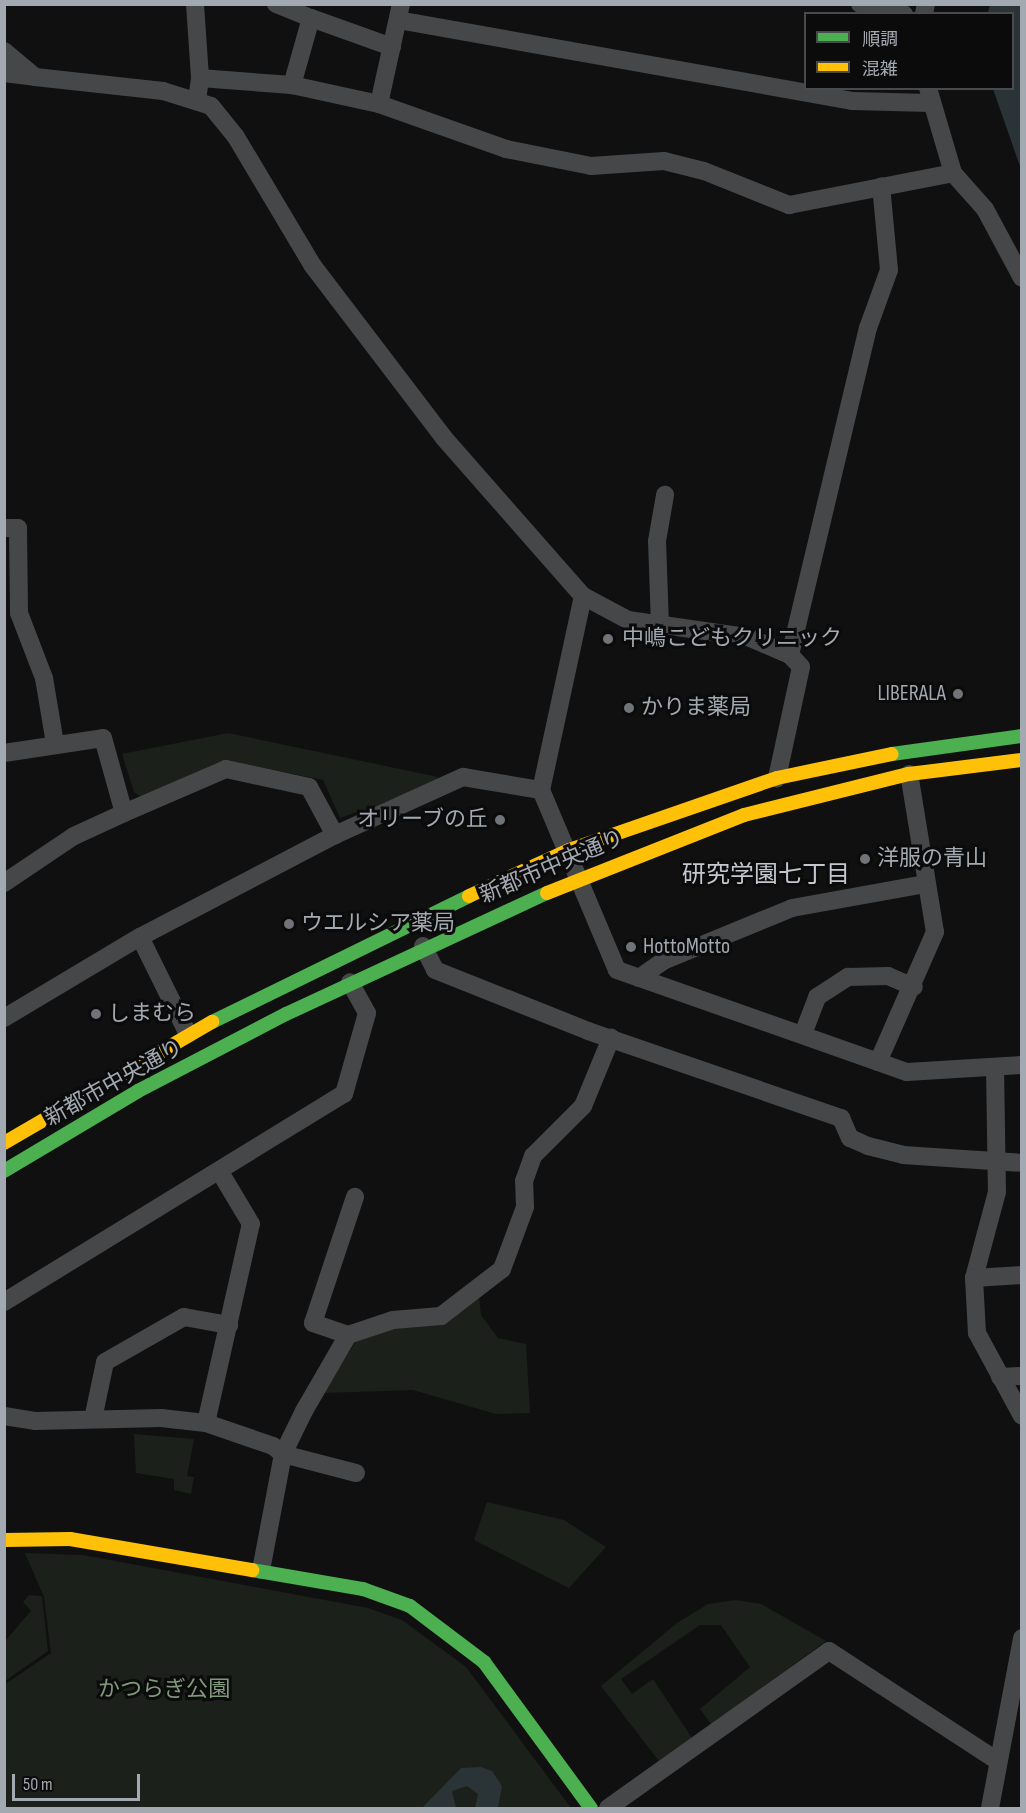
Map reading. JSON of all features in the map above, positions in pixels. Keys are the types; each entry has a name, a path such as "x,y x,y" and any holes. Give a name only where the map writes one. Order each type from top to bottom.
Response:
{"main road":[{"name":"新都市中央通り","path":"4,1143 188,1034 372,940 568,850 777,778 909,750 1022,736"},
{"name":"新都市中央通り","path":"4,1171 138,1091 350,982 423,946 579,876 744,815 909,774 1022,760"},
{"path":"4,1540 70,1539 261,1570 363,1589 429,1617 505,1686 591,1809"}],"street":[{"path":"195,4 200,78 197,100"},
{"path":"276,4 392,47"},
{"path":"860,4 895,12"},
{"path":"379,104 400,12 852,101 929,96 953,173 985,209 1022,278"},
{"path":"292,85 311,18"},
{"path":"4,51 35,76"},
{"path":"4,73 163,91 211,106 236,137 313,266 444,438 583,596 628,620 748,638 790,655 801,667 777,778"},
{"path":"200,78 292,85 379,104 506,149 591,166 664,161 705,171 789,205 881,186 933,182 953,173"},
{"path":"790,655 868,328 889,270 881,186"},
{"path":"660,626 657,540 665,495"},
{"path":"4,528 18,528 12,618 44,678 55,744"},
{"path":"583,596 541,790 617,970 907,1072 1022,1065"},
{"path":"4,753 103,738 124,813"},
{"path":"4,883 74,837 226,769 309,787 335,835"},
{"path":"878,1062 914,987 935,932 909,774"},
{"path":"4,1018 140,937 335,835 463,777 541,790"},
{"path":"639,978 663,961 792,908 926,884"},
{"path":"140,937 188,1034"},
{"path":"423,946 435,970 610,1038 841,1118 850,1138 868,1146 998,1164 1022,1163"},
{"path":"804,1034 817,997 848,977 888,976 914,987"},
{"path":"4,1302 220,1172 344,1094 367,1013 350,982"},
{"path":"355,1197 313,1323 348,1335 393,1320 441,1316 502,1269 525,1207 524,1181 533,1156 584,1106 610,1038"},
{"path":"994,1067 997,1192 974,1278 977,1333 1022,1416"},
{"path":"206,1423 251,1224 220,1172"},
{"path":"974,1278 1022,1275"},
{"path":"93,1419 105,1362 184,1317 229,1325"},
{"path":"261,1570 283,1454 348,1335"},
{"path":"999,1377 1022,1376"},
{"path":"4,1416 35,1421 93,1419 206,1423 246,1434 283,1454 356,1473"},
{"path":"990,1809 996,1760 1022,1638"},
{"path":"608,1809 829,1651 996,1760"}],"green space":[{"path":"228,733 438,777 436,785 359,818 356,812 340,818 323,780 225,760 142,797 134,792 122,754"},
{"path":"479,1295 481,1315 498,1338 526,1344 530,1413 496,1414 413,1390 324,1393 358,1338"},
{"path":"134,1434 194,1439 187,1476 194,1477 191,1494 174,1490 174,1479 136,1473"},
{"path":"487,1502 564,1520 606,1547 569,1588 474,1540"},
{"name":"かつらぎ公園","path":"25,1553 83,1555 368,1608 402,1620 466,1667 571,1808 5,1808 4,1685 51,1653 44,1597"},
{"path":"29,1595 42,1596 48,1651 5,1681 5,1641 31,1611 23,1602"},
{"path":"736,1600 761,1604 826,1641 711,1724 700,1709 750,1667 721,1625 700,1625 621,1679 632,1694 653,1679 692,1738 659,1761 601,1686 677,1623 708,1604"}],"shaded area":[{"path":"990,5 1021,5 1021,169 993,90 1014,90 1014,12 988,12"},
{"path":"481,1767 492,1771 502,1786 498,1808 475,1808 478,1794 467,1786 452,1791 456,1808 422,1808 461,1768"}],"traffic: fast":[{"path":"892,754 1022,736"},
{"path":"4,1171 138,1091 286,1014 547,893"},
{"path":"212,1022 469,896"},
{"path":"252,1570 363,1589 410,1606 484,1662 591,1808"}],"traffic: slow":[{"path":"469,896 569,850 777,778 892,754"},
{"path":"547,893 744,815 909,774 1022,760"},
{"path":"4,1143 212,1022"},
{"path":"4,1540 70,1539 252,1570"}],"place":[{"name":"中嶋こどもクリニック","path":"608,639"},
{"name":"LIBERALA","path":"958,694"},
{"name":"かりま薬局","path":"629,708"},
{"name":"オリーブの丘","path":"500,820"},
{"name":"洋服の青山","path":"865,859"},
{"name":"ウエルシア薬局","path":"289,924"},
{"name":"HottoMotto","path":"631,947"},
{"name":"しまむら","path":"96,1014"}],"district":[{"name":"研究学園七丁目","path":"766,875"}]}
